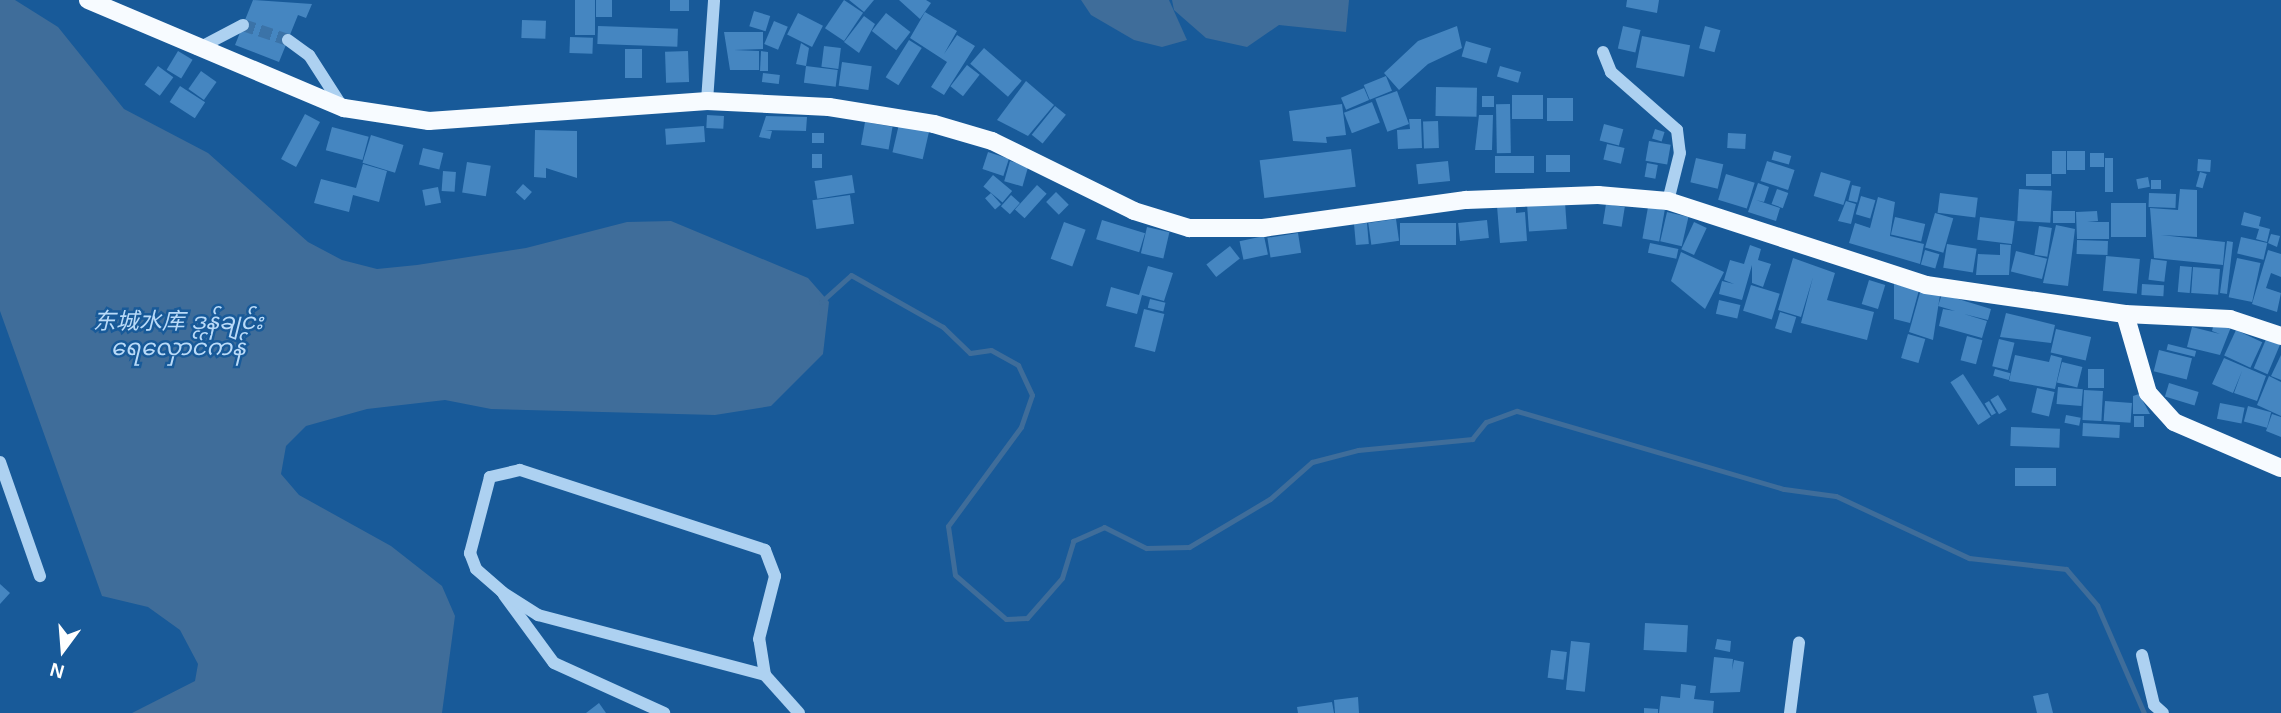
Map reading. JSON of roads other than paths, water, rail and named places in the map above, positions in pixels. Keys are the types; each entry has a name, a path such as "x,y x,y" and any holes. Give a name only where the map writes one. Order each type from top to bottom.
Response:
{"main road":[{"path":"88,0 194,50 344,108 429,121 707,101 829,107 934,124 992,141 1133,211 1189,229 1263,228 1466,200 1598,195 1668,201 1926,285 2125,314 2230,319 2281,336"},
{"path":"2125,314 2148,393 2174,422 2281,468"}],"street":[{"path":"707,101 713,0"},
{"path":"194,50 243,25"},
{"path":"288,40 309,55 344,108"},
{"path":"1603,52 1611,72 1677,130 1680,153 1668,201"},
{"path":"0,462 40,576"},
{"path":"765,675 760,639 775,576 765,550 520,470 490,477 470,554 476,569 502,592 538,615 765,675 799,713"},
{"path":"502,592 531,640 554,663 664,713"},
{"path":"1790,713 1799,643"},
{"path":"2143,655 2154,705 2163,713"}],"water":[{"name":"东城水库 ဒွန်ချင်း ရေလှောင်ကန်","path":"0,0 15,0 58,27 124,109 208,153 308,242 342,260 377,269 417,265 526,248 627,222 671,221 808,278 829,302 823,354 771,406 715,415 491,409 445,400 367,409 306,426 286,446 281,474 299,495 391,546 442,586 455,616 442,713 132,713 195,681 198,664 180,630 148,607 102,596 0,311"},
{"path":"1081,0 1169,0 1187,40 1162,47 1134,40 1091,15"},
{"path":"1172,0 1349,0 1346,32 1279,25 1247,47 1206,38 1174,10"}],"waterway":[{"path":"821,302 851,275 943,327 970,353 991,350 1018,365 1032,395 1021,427 948,526 955,575 1006,619 1027,618 1062,578 1073,541 1104,527 1146,548 1189,547 1270,499 1312,462 1358,450 1472,439 1486,422 1517,411 1784,489 1836,496 1969,558 2066,569 2097,605 2144,713"}],"tunnel":[{"path":"243,25 288,40"}]}
